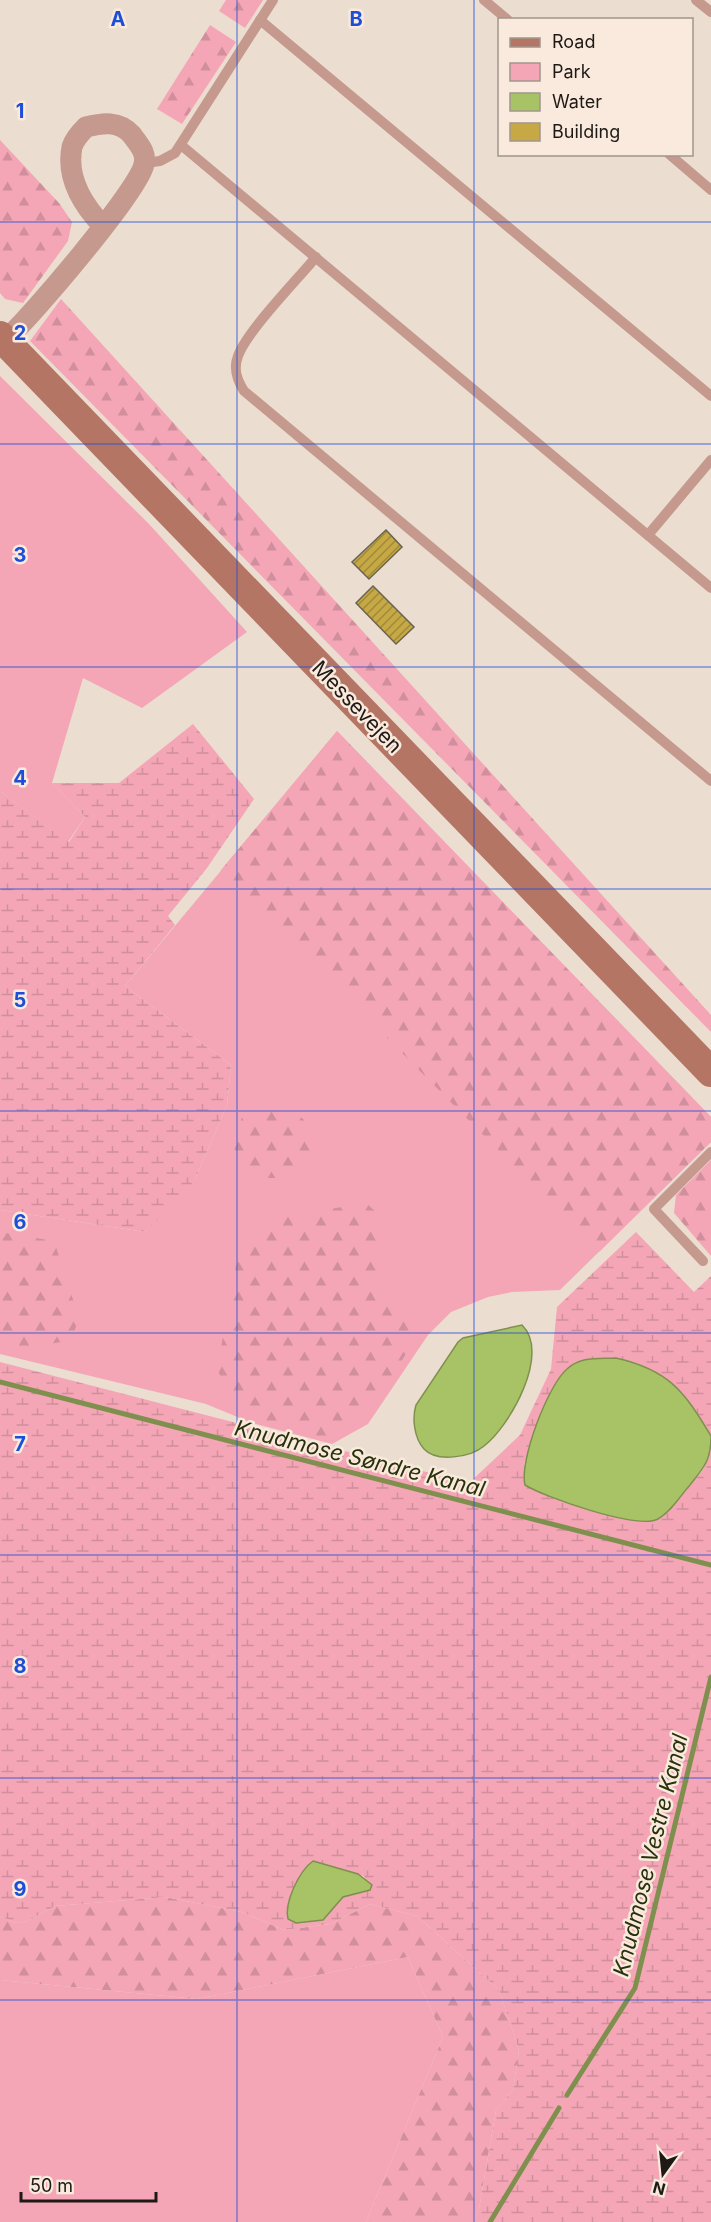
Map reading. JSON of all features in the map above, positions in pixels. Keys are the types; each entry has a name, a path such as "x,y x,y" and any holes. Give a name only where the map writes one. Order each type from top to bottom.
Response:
{"main road":[{"name":"Messevejen","path":"2,339 711,1072"}],"street":[{"path":"103,226 81,199 73,174 72,145 86,127 107,122 129,132 143,149 145,163"},
{"name":"Messevejen","path":"2,339 15,332 103,226 135,184 145,163"}],"lane":[{"path":"145,163 168,158 181,145 273,0"},
{"path":"484,0 506,18"},
{"path":"696,0 711,12"},
{"path":"260,20 711,396"},
{"path":"181,145 711,588"},
{"path":"671,156 711,190"},
{"path":"316,257 244,343 235,368 238,382 244,391 711,781"},
{"path":"648,535 711,460"},
{"path":"703,1261 654,1209 711,1152"}],"green space":[{"path":"226,0 263,0 245,28 219,11"},
{"path":"210,25 236,42 182,124 157,109"},
{"path":"0,140 59,203 72,222 68,241 23,303 5,299 0,293"},
{"path":"61,299 711,1015 711,1032 30,341"},
{"path":"0,376 149,524 247,632 142,708 83,678 52,783 85,817 68,842 0,791"},
{"path":"193,724 254,799 207,868 168,916 175,925 125,986 231,1065 227,1105 196,1177 186,1192 145,1232 0,1210 0,791 69,842 85,817 52,783 119,783"},
{"path":"337,731 711,1117 711,1142 560,1290 512,1292 488,1297 451,1312 428,1335 368,1424 332,1444 252,1423 206,1404 0,1354 0,1210 145,1232 196,1177 227,1105 231,1065 125,986"},
{"path":"337,731 711,1117 711,1142 599,1252 221,870"},
{"path":"279,1107 299,1116 308,1126 312,1147 306,1168 303,1174 288,1178 245,1178 236,1169 234,1141 244,1111"},
{"path":"711,1160 711,1256 674,1213 676,1195"},
{"path":"366,1203 376,1212 377,1282 418,1323 415,1341 363,1417 331,1440 252,1417 234,1404 217,1369 238,1255 276,1218"},
{"path":"0,1232 54,1241 79,1318 71,1340 8,1352 0,1347"},
{"path":"636,1232 694,1292 711,1276 711,1436 682,1392 552,1390 524,1464 533,1490 593,1511 693,1481 704,1468 711,1444 711,2222 473,2222 479,2209 496,2110 513,2090 519,2050 499,1990 417,1916 370,1904 330,1924 284,1930 242,1912 165,1897 55,1906 28,1921 16,1923 0,1916 0,1362 469,1483 520,1435 551,1369 557,1307","holes":["313,1861 364,1876 370,1890 343,1897 323,1920 305,1920"]},
{"path":"165,1897 242,1912 284,1930 330,1924 370,1904 417,1916 499,1990 519,2050 513,2090 496,2110 479,2209 473,2222 366,2222 443,2037 408,1957 197,1999 0,1980 0,1916 16,1923 28,1921 55,1906"},
{"path":"408,1957 443,2037 366,2222 0,2222 0,1980 197,1999"}],"water":[{"path":"522,1325 530,1337 532,1353 530,1370 524,1388 505,1423 484,1446 471,1453 445,1457 437,1456 424,1449 415,1428 416,1405 458,1342 463,1338"},
{"path":"616,1358 649,1369 673,1385 692,1407 711,1436 710,1452 703,1468 671,1508 658,1519 631,1520 591,1511 525,1485 526,1459 531,1442 544,1406 559,1378 578,1362"},
{"path":"313,1861 358,1874 372,1885 370,1890 343,1897 323,1920 296,1923 288,1919 290,1896 303,1872"}],"building":[{"path":"386,530 402,547 369,579 352,562"},
{"path":"373,586 414,627 396,644 356,603"}],"waterway":[{"name":"Knudmose Søndre Kanal","path":"0,1382 711,1565"},
{"name":"Knudmose Vestre Kanal","path":"567,2095 635,1988 711,1677"},
{"name":"Knudmose Vestre Kanal","path":"490,2222 559,2108"}]}
